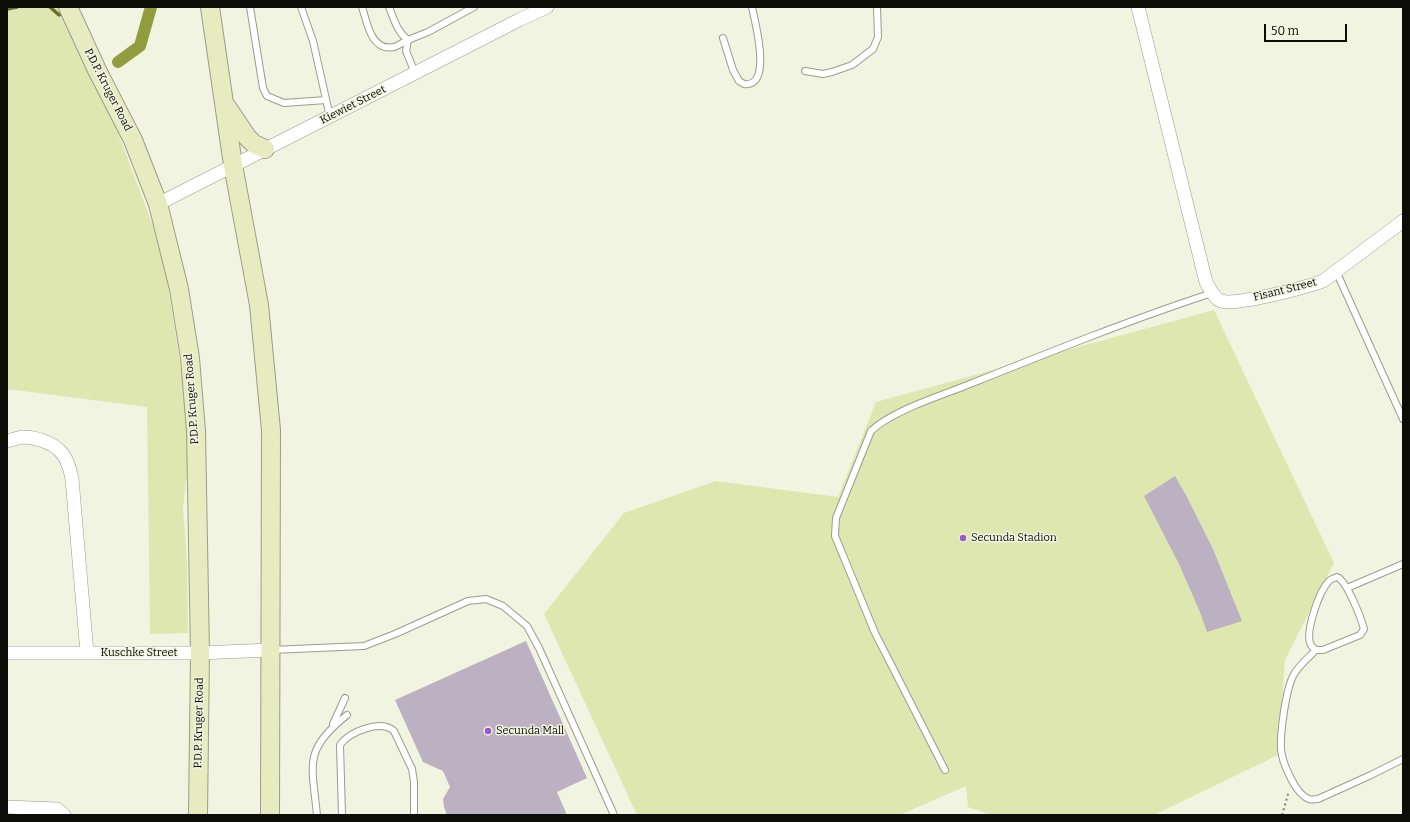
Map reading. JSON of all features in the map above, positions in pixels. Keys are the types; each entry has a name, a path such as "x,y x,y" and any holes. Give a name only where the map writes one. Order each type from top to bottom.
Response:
{"street":[{"path":"210,7 233,165 260,305 271,430 270,815"},
{"name":"Kiewiet Street","path":"158,204 343,111 534,10 547,7"},
{"path":"1138,7 1206,282 1216,297"},
{"name":"P.D.P. Kruger Road","path":"70,13 133,140 158,204 179,289 190,358 196,431 200,653 198,815"},
{"path":"224,101 247,137 254,144 265,149"},
{"name":"Fisant Street","path":"1216,297 1234,302 1309,286 1323,281 1403,221"},
{"path":"7,441 23,437 35,438 50,443 60,450 70,467 87,653"},
{"name":"Kuschke Street","path":"7,653 200,653 270,650"},
{"path":"7,807 61,812"}],"lane":[{"path":"250,7 263,88 267,96 284,103 326,100"},
{"path":"301,7 313,41 330,117"},
{"path":"362,7 371,35 378,44 385,47 394,47 428,32 474,7"},
{"path":"389,7 396,26 402,35 408,40"},
{"path":"723,38 735,74 744,84 748,85 752,83 759,75 761,65 758,30 752,7"},
{"path":"804,71 823,74 832,72 852,65 873,49 878,37 877,7"},
{"path":"408,40 406,51 415,73"},
{"path":"1336,271 1403,419"},
{"path":"945,770 876,633 835,536 836,518 871,431 879,423 891,417 1066,345 1158,311 1216,297"},
{"path":"1347,588 1403,564"},
{"path":"1337,577 1341,579 1347,588 1364,629 1362,633 1323,650 1316,650 1311,645 1310,640 1311,621 1327,583 1337,577"},
{"path":"270,650 364,646 395,634 468,601 486,599 503,606 527,626 539,648 614,815"},
{"path":"1316,650 1300,666 1293,676 1284,710 1281,748 1283,760 1292,780 1303,795 1309,799 1318,799 1371,776 1403,759"},
{"path":"317,815 312,766 313,757 315,750 332,727 345,698"},
{"path":"332,727 347,715"},
{"path":"342,815 340,745 348,736 378,726 390,728 394,731 412,769 414,782 414,815"}],"path":[{"path":"1282,815 1292,780"}],"green space":[{"path":"7,7 59,7 64,22 115,125 153,226 165,266 186,403 189,457 183,508 187,561 188,633 150,634 147,407 7,389"},
{"name":"Secunda Stadion","path":"1214,310 1334,563 1285,660 1278,755 1154,815 991,815 968,807 966,786 900,815 637,815 544,614 624,513 716,481 838,497 876,402"}],"building":[{"path":"1175,476 1213,549 1242,621 1207,632 1179,564 1144,496"},
{"name":"Secunda Mall","path":"526,641 587,778 557,792 567,815 447,815 443,799 450,787 443,771 423,762 395,700"}],"waterway":[{"path":"7,9 17,7"},
{"path":"50,7 59,15 65,11"},
{"path":"118,62 140,46 151,7"}],"place":[{"name":"Secunda Stadion","path":"963,538"},
{"name":"Secunda Mall","path":"488,731"}]}
